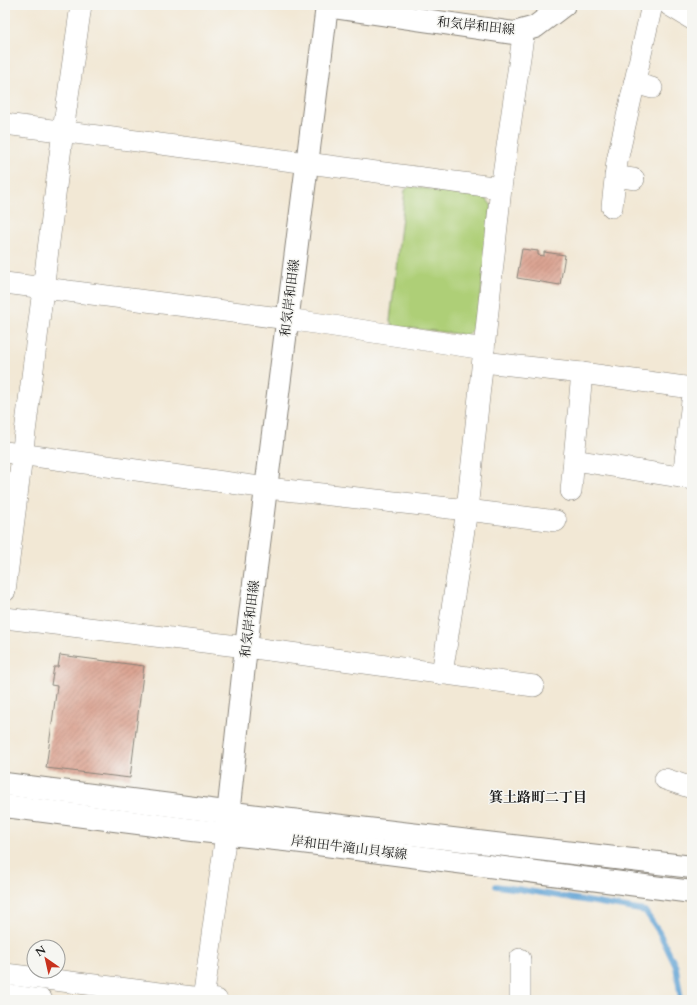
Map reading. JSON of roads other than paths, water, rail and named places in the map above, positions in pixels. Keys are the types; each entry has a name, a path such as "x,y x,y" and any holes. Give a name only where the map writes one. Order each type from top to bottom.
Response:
{"main road":[{"name":"和気岸和田線","path":"226,834 246,647 307,163 324,5 514,33 535,27 564,5"},
{"name":"岸和田牛滝山貝塚線","path":"5,784 229,813 692,867"},
{"name":"岸和田牛滝山貝塚線","path":"5,806 692,892"}],"street":[{"path":"5,591 14,452 43,288 81,5"},
{"path":"612,207 625,177 617,161 643,86 652,5"},
{"path":"668,5 692,19"},
{"path":"442,674 467,510 501,188 524,30"},
{"path":"5,124 501,188"},
{"path":"5,283 288,319 582,373 692,388"},
{"path":"571,491 582,373"},
{"path":"574,460 688,479 692,401"},
{"path":"14,452 266,488 556,521"},
{"path":"5,618 246,647 534,686"},
{"path":"665,779 692,788"},
{"path":"5,995 42,993 208,999 226,834"},
{"path":"520,959 520,1000"},
{"path":"5,974 42,993"}],"waterway":[{"path":"496,886 645,911 659,932 676,967 681,1000"}],"district":[{"name":"箕土路町二丁目","path":"538,797"}]}
